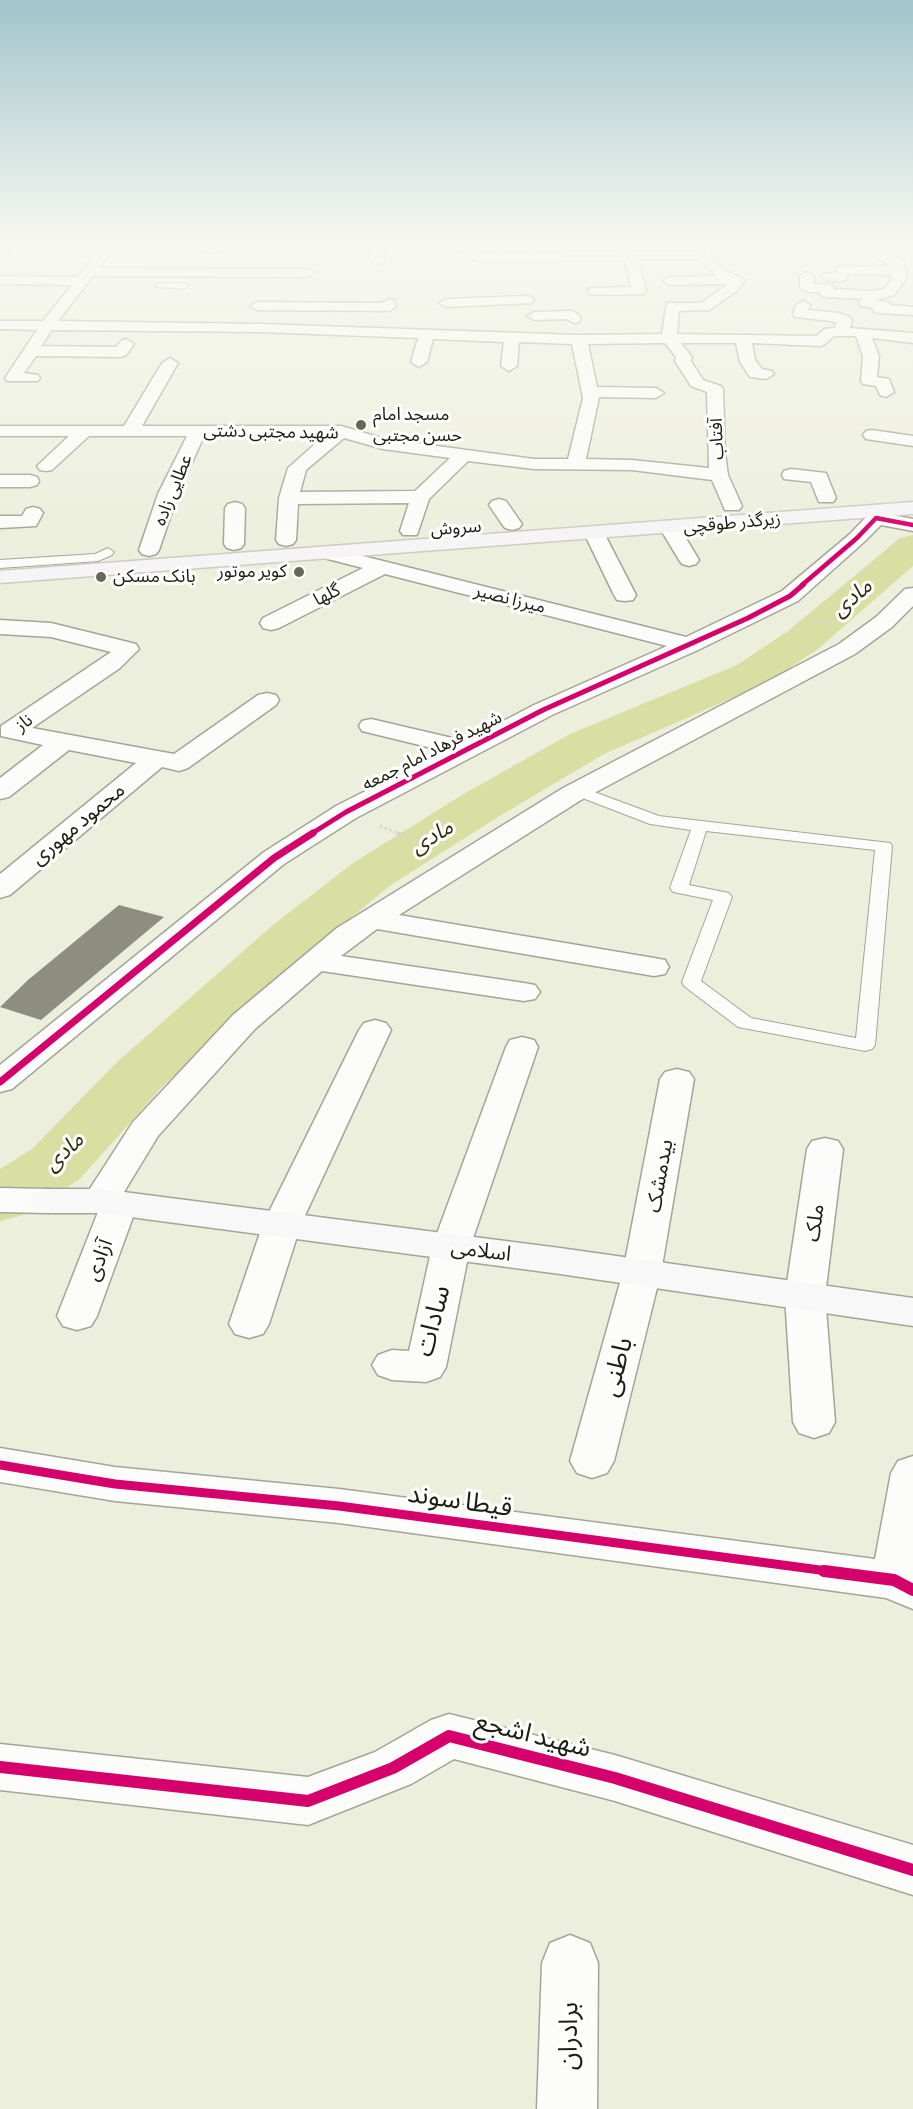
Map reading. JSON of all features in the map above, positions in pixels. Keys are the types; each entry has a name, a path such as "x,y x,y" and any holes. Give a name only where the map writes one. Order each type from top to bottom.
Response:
{"main road":[{"path":"544,530 732,506 913,492"},
{"name":"سروش","path":"0,562 331,554 544,530 913,499"},
{"name":"زیرگذر طوقچی","path":"544,530 913,508"},
{"path":"544,530 596,535 913,515"},
{"name":"سروش","path":"0,575 106,561 149,550 512,524 544,530"}],"street":[{"path":"32,378 13,378 37,341"},
{"path":"419,362 425,341"},
{"path":"509,366 513,341"},
{"path":"576,465 589,400 584,358 579,341"},
{"name":"آفتاب","path":"671,341 684,357 682,361 697,383 716,389 716,453 719,475 732,506"},
{"path":"749,341 748,362 753,365 756,374 766,374"},
{"path":"750,341 777,352"},
{"path":"867,341 876,356 869,381 883,382 886,392"},
{"path":"9,355 121,352 126,344"},
{"path":"584,358 602,358"},
{"path":"130,431 170,363"},
{"path":"589,400 647,389"},
{"path":"589,400 618,409"},
{"name":"عطایی زاده","path":"149,550 168,494 198,430"},
{"name":"شهید مجتبی دشتی","path":"0,431 341,431 383,444 534,464 576,465 606,452 633,465 719,475"},
{"path":"46,466 85,431"},
{"path":"286,540 289,498 297,468 341,431"},
{"path":"872,435 913,441"},
{"path":"581,444 606,452 646,450"},
{"path":"386,483 398,484 422,449"},
{"path":"606,452 616,480"},
{"path":"410,531 420,497 465,454"},
{"path":"791,476 819,477 826,498"},
{"path":"0,480 30,481"},
{"path":"289,498 420,497"},
{"path":"499,505 512,524"},
{"path":"234,544 236,508"},
{"path":"3,518 29,522 33,513"},
{"path":"876,518 913,525"},
{"name":"شهید فرهاد امام جمعه","path":"0,1082 274,858 346,812 543,710 690,645 790,596 857,538 876,518"},
{"path":"671,530 689,560"},
{"path":"596,535 625,595"},
{"name":"میرزا نصیر","path":"331,554 690,645"},
{"name":"گلها","path":"271,624 382,567"},
{"path":"110,1202 145,1130 244,1022 348,934 578,791 847,649 913,594"},
{"name":"ناز","path":"0,627 51,630 128,649 112,663 10,731 179,763 267,700"},
{"path":"371,726 468,749"},
{"path":"0,790 64,741"},
{"name":"محمود مهوری","path":"0,889 156,759"},
{"path":"372,919 654,967"},
{"path":"315,961 524,992"},
{"path":"249,1324 282,1224 375,1030"},
{"path":"451,1247 522,1047"},
{"name":"بیدمشک","path":"642,1272 677,1079"},
{"name":"ملک","path":"814,1422 804,1296 825,1149"},
{"path":"0,1200 48,1201"},
{"name":"اسلامی","path":"48,1201 110,1202 282,1224 642,1272 913,1312"},
{"name":"آزادی","path":"77,1316 110,1202"},
{"name":"سادات","path":"392,1365 426,1367 451,1247"},
{"name":"باطنی","path":"592,1461 642,1272"},
{"name":"قیطا سوند","path":"0,1465 115,1484 339,1506 903,1585"},
{"path":"903,1585 913,1473"},
{"name":"شهید اشجع","path":"0,1767 308,1801 393,1768 449,1736 615,1778 913,1870"},
{"name":"برادران","path":"567,2109 570,1963"}],"lane":[{"path":"578,791 656,821 884,846 865,1045 745,1023 691,982 723,897 679,888 700,826"}],"path":[{"path":"766,609 870,632"},
{"path":"346,812 465,861"}],"building":[{"path":"119,905 164,917 41,1020 0,1007 28,980"}],"waterway":[{"name":"مادی","path":"0,1199 56,1164 139,1075 293,937 372,874 480,806 587,744 752,674 803,640 913,546"}],"cycle path":[{"path":"0,1082 274,858 346,812 543,710 748,618 790,596 857,538 876,518 913,525"},
{"path":"0,1465 115,1484 339,1506 894,1580 913,1590"},
{"path":"0,1767 308,1801 393,1768 449,1736 615,1778 913,1870"}],"place":[{"name":"مسجد امام حسن مجتبی","path":"361,425"},
{"name":"کویر موتور","path":"299,572"},
{"name":"بانک مسکن","path":"101,577"}]}
